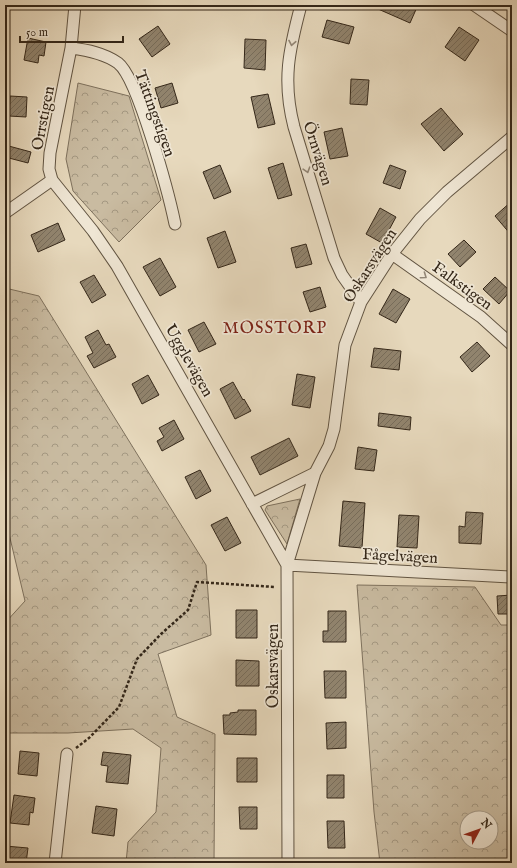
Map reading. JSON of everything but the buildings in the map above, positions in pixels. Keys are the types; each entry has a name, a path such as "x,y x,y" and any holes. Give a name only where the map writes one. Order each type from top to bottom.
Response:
{"street":[{"name":"Orrstigen","path":"52,180 49,169 50,153 71,48 75,5"},
{"name":"Örnvägen","path":"301,5 288,65 289,108 334,258 342,275 361,302"},
{"path":"474,5 512,31"},
{"name":"Tättingstigen","path":"71,48 103,55 118,63 125,71 142,110 170,199 175,224"},
{"name":"Oskarsvägen","path":"288,863 287,564 315,473 329,446 334,429 345,345 361,302 392,254 420,219 447,192 512,137"},
{"path":"5,213 52,180"},
{"name":"Ugglevägen","path":"52,180 93,231 117,266 287,564"},
{"name":"Falkstigen","path":"392,254 481,317 512,345"},
{"path":"252,504 315,473"},
{"name":"Fågelvägen","path":"287,564 512,576"},
{"path":"55,863 67,754"}],"path":[{"path":"67,754 89,738 119,707 137,659 161,634 188,610 197,582 288,588"}],"green space":[{"path":"78,83 129,96 161,200 119,242 73,191 66,159"},
{"path":"5,288 39,296 206,565 211,635 158,654 177,717 215,734 214,863 126,863 128,842 156,812 161,748 133,729 68,733 5,733 5,623 25,601 5,517"},
{"path":"300,499 287,544 265,510 267,506"},
{"path":"357,585 475,587 501,625 512,625 512,863 380,863 374,812"}],"district":[{"name":"MOSSTORP","path":"275,327"}]}
